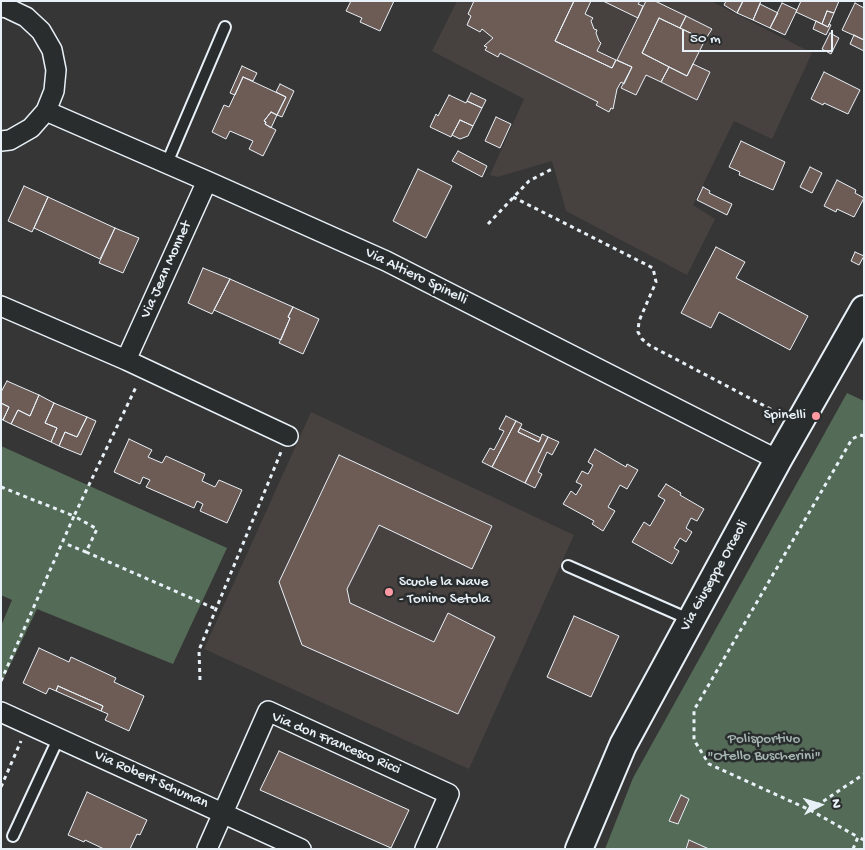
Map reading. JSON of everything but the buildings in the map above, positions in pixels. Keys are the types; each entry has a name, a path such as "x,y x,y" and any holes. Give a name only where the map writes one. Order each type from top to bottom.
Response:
{"street":[{"path":"1,7 26,17 41,31 52,50 56,70 54,92 46,111 31,128 10,140 1,142"},
{"name":"Via Altiero Spinelli","path":"46,111 386,261 778,460"},
{"name":"Via Jean Monnet","path":"126,360 207,181"},
{"path":"1,306 144,368 288,436"},
{"name":"Via Giuseppe Orceoli","path":"578,849 622,745 778,460 864,310"},
{"name":"Via Robert Schuman","path":"1,712 301,849"},
{"name":"Via don Francesco Ricci","path":"222,813 268,712 449,794 424,849"},
{"path":"207,849 222,813"}],"lane":[{"path":"167,163 226,27"},
{"path":"568,566 691,620"},
{"path":"13,836 58,738"}],"path":[{"path":"488,224 529,181 554,168"},
{"path":"513,197 653,268 656,282 639,321 638,332 642,339 649,345 799,424"},
{"path":"1,681 64,543 74,516 144,368"},
{"path":"864,436 860,435 852,439 694,710 694,740 708,764 810,810 864,840"},
{"path":"200,680 199,650 288,436"},
{"path":"1,487 74,516 97,528 86,552"},
{"path":"64,543 216,609"},
{"path":"1,787 29,725"},
{"path":"810,810 864,774"},
{"path":"853,849 858,837"}],"shaded area":[{"path":"457,1 711,1 812,53 772,139 734,121 693,205 715,219 687,275 566,211 552,161 497,177 490,175 524,99 432,51"},
{"name":"Scuole la Nave - Tonino Setola","path":"311,412 574,535 469,769 204,649"}],"green space":[{"name":"Polisportivo \"Otello Buscherini\"","path":"847,393 864,401 864,849 605,849 633,778"},
{"path":"1,446 227,548 173,664 37,609 1,684 1,626 12,600 1,595"}],"place":[{"name":"Spinelli","path":"816,416"},
{"name":"Scuole la Nave - Tonino Setola","path":"389,592"}]}
